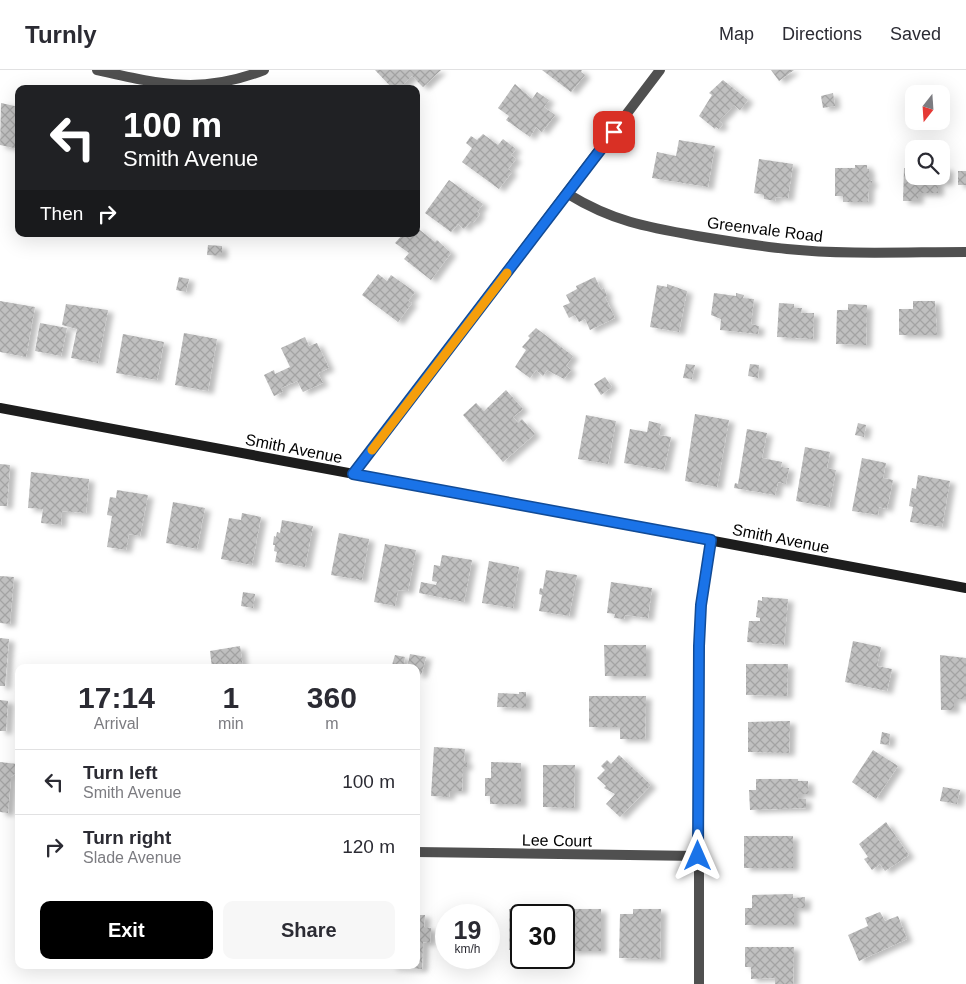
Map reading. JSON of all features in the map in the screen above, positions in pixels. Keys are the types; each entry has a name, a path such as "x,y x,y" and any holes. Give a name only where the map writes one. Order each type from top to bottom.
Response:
{"main road":[{"name":"Smith Avenue","path":"0,408 966,588"}],"street":[{"path":"97,70 173,85"},
{"path":"210,85 242,79 264,70"},
{"path":"353,474 568,194 660,70"},
{"name":"Greenvale Road","path":"568,194 613,218 642,226 788,250 843,253 966,252"},
{"path":"699,984 699,646 701,605 711,540"},
{"name":"Lee Court","path":"420,852 698,856"}],"building":[{"path":"375,70 441,70 423,87 412,76 403,85 389,85"},
{"path":"542,70 582,70 581,72 585,75 571,92"},
{"path":"771,70 794,70 779,81"},
{"path":"723,80 748,100 740,110 734,105 719,121 723,124 719,129 716,127 715,129 699,116 712,95 709,93"},
{"path":"515,84 532,99 537,92 549,100 544,107 555,115 542,132 536,127 530,137 506,120 509,116 498,108"},
{"path":"833,93 835,106 823,108 821,96"},
{"path":"1,103 15,106 15,148 0,145"},
{"path":"483,134 498,145 503,139 516,149 511,155 516,159 508,169 512,172 499,189 462,162 472,148 466,143 471,136 477,140"},
{"path":"679,140 715,146 708,187 652,178 657,152 676,156"},
{"path":"759,159 793,164 788,198 776,197 775,201 764,199 764,195 754,193"},
{"path":"855,165 867,165 867,169 869,169 869,180 872,181 872,185 869,185 868,202 843,202 843,196 835,196 835,168 855,168"},
{"path":"904,168 905,185 938,185 938,193 918,193 918,201 903,201"},
{"path":"958,171 966,171 966,185 958,185"},
{"path":"449,180 483,204 477,212 480,214 473,223 471,221 464,229 458,224 451,232 425,213"},
{"path":"420,230 435,242 437,240 451,253 431,280 404,259 409,253 395,243 400,237 420,237"},
{"path":"208,245 222,246 222,256 207,255"},
{"path":"378,274 387,281 391,275 415,292 408,301 412,303 398,322 362,295"},
{"path":"179,277 189,279 186,292 176,290"},
{"path":"595,277 601,290 604,288 607,296 605,297 615,318 590,330 585,319 579,322 575,315 569,318 563,306 570,303 566,295 577,289 576,286"},
{"path":"667,284 687,291 679,332 650,327 657,285 667,287"},
{"path":"714,293 736,296 736,293 744,295 743,298 754,299 751,324 759,326 758,334 720,330 721,319 711,315"},
{"path":"0,301 35,307 26,357 0,352"},
{"path":"913,301 935,301 937,335 899,335 899,309 913,309"},
{"path":"779,303 794,304 794,308 802,308 801,313 814,313 813,339 777,337"},
{"path":"66,304 108,310 98,363 71,358 77,329 62,325"},
{"path":"848,304 867,305 866,345 836,344 837,310 848,310"},
{"path":"40,323 67,328 61,356 35,351"},
{"path":"536,328 573,356 566,366 571,370 564,379 547,370 543,376 536,370 530,378 515,367 526,350 522,347 530,338 528,336"},
{"path":"184,333 217,339 208,391 175,385"},
{"path":"123,334 164,342 157,380 116,373"},
{"path":"305,337 309,346 317,343 329,368 318,373 323,383 303,392 297,381 281,388 283,392 274,396 264,375 274,370 275,374 290,367 281,348"},
{"path":"686,364 695,365 692,379 683,378"},
{"path":"750,364 759,365 758,378 748,376"},
{"path":"605,377 612,387 601,395 594,384"},
{"path":"506,390 523,409 513,417 518,423 522,419 535,434 503,462 463,415 476,403 484,411"},
{"path":"695,414 729,420 717,487 685,481"},
{"path":"586,415 616,421 608,464 578,459"},
{"path":"649,421 661,424 659,435 671,437 664,470 624,463 630,429 647,432"},
{"path":"858,423 866,425 864,437 855,435"},
{"path":"747,429 767,433 762,458 782,462 781,467 789,468 786,484 778,482 775,495 734,488 735,483 738,484"},
{"path":"805,447 830,452 827,468 836,470 829,507 796,501"},
{"path":"862,458 886,463 883,478 893,480 887,509 879,507 878,515 852,511"},
{"path":"0,464 10,465 7,506 0,506"},
{"path":"31,472 89,479 86,513 62,511 61,525 41,523 43,509 28,508"},
{"path":"918,475 950,481 942,527 910,522 913,507 909,506 912,488 916,489"},
{"path":"117,490 148,495 140,536 129,534 126,550 107,547 112,516 107,515 110,497 116,498"},
{"path":"173,502 205,508 197,549 166,543"},
{"path":"242,513 261,517 252,565 221,559 229,518 241,520"},
{"path":"282,520 313,526 305,567 275,562 277,552 274,551 274,536 276,537 277,532 280,533"},
{"path":"339,533 369,539 362,580 331,575"},
{"path":"385,544 416,550 408,591 398,590 395,606 374,602"},
{"path":"442,555 472,560 464,602 419,593 421,582 436,585 437,582 432,581 434,565 440,566"},
{"path":"489,561 519,567 513,608 482,603"},
{"path":"546,570 577,575 569,616 539,611 542,595 539,594 540,588 543,589"},
{"path":"0,576 14,577 10,624 0,623"},
{"path":"611,582 652,588 648,618 625,615 624,619 614,618 615,614 607,613"},
{"path":"243,592 255,594 253,608 241,606"},
{"path":"762,597 788,599 784,645 747,642 749,621 760,621 760,618 756,617 758,600 762,601"},
{"path":"0,638 9,639 5,686 0,686"},
{"path":"853,641 881,647 877,666 892,669 887,691 845,682"},
{"path":"604,645 646,645 646,676 605,676"},
{"path":"240,646 242,664 212,664 210,651"},
{"path":"410,654 426,657 420,675 420,664 408,664"},
{"path":"395,655 405,657 404,664 392,664"},
{"path":"940,655 966,658 966,699 954,699 954,710 941,710"},
{"path":"746,664 788,664 787,696 746,695"},
{"path":"519,692 526,692 526,708 497,707 498,693 519,694"},
{"path":"589,696 646,696 645,739 620,739 620,727 589,727"},
{"path":"0,700 8,701 6,731 0,731"},
{"path":"790,721 789,753 748,752 748,722"},
{"path":"882,732 890,734 889,745 880,744"},
{"path":"434,747 465,749 464,761 467,761 467,767 463,767 462,791 450,791 449,797 431,796"},
{"path":"873,750 898,766 876,799 852,782"},
{"path":"619,755 651,785 620,817 606,804 615,794 604,788 606,786 597,778 605,770 601,766 607,760 611,764"},
{"path":"0,762 15,764 15,774 11,777 8,813 0,812"},
{"path":"491,762 521,763 521,804 490,804 490,796 485,796 485,778 491,778"},
{"path":"543,765 575,765 574,808 543,807"},
{"path":"756,779 798,779 798,781 808,781 809,794 798,794 798,799 806,799 806,808 750,810 749,790 756,790"},
{"path":"943,787 960,790 957,804 940,801"},
{"path":"886,822 909,855 885,871 880,864 872,870 864,859 868,857 859,844"},
{"path":"744,836 793,836 793,868 744,868"},
{"path":"793,894 793,898 805,897 805,908 794,908 794,925 745,925 745,908 752,908 752,895"},
{"path":"509,909 510,909 510,950"},
{"path":"575,909 601,909 601,951 575,951"},
{"path":"633,909 661,909 660,959 619,958 620,914 633,914"},
{"path":"880,912 885,921 898,916 907,939 859,961 848,935 868,926 865,918"},
{"path":"420,915 425,915 424,927 431,928 430,943 423,942 422,969 420,969"},
{"path":"745,947 794,947 793,984 775,984 775,978 751,979 751,967 745,967"}],"slow traffic":[{"path":"372,450 507,273"}],"route":[{"path":"614,132 353,474 711,540 701,605 699,646 698,856"}]}
